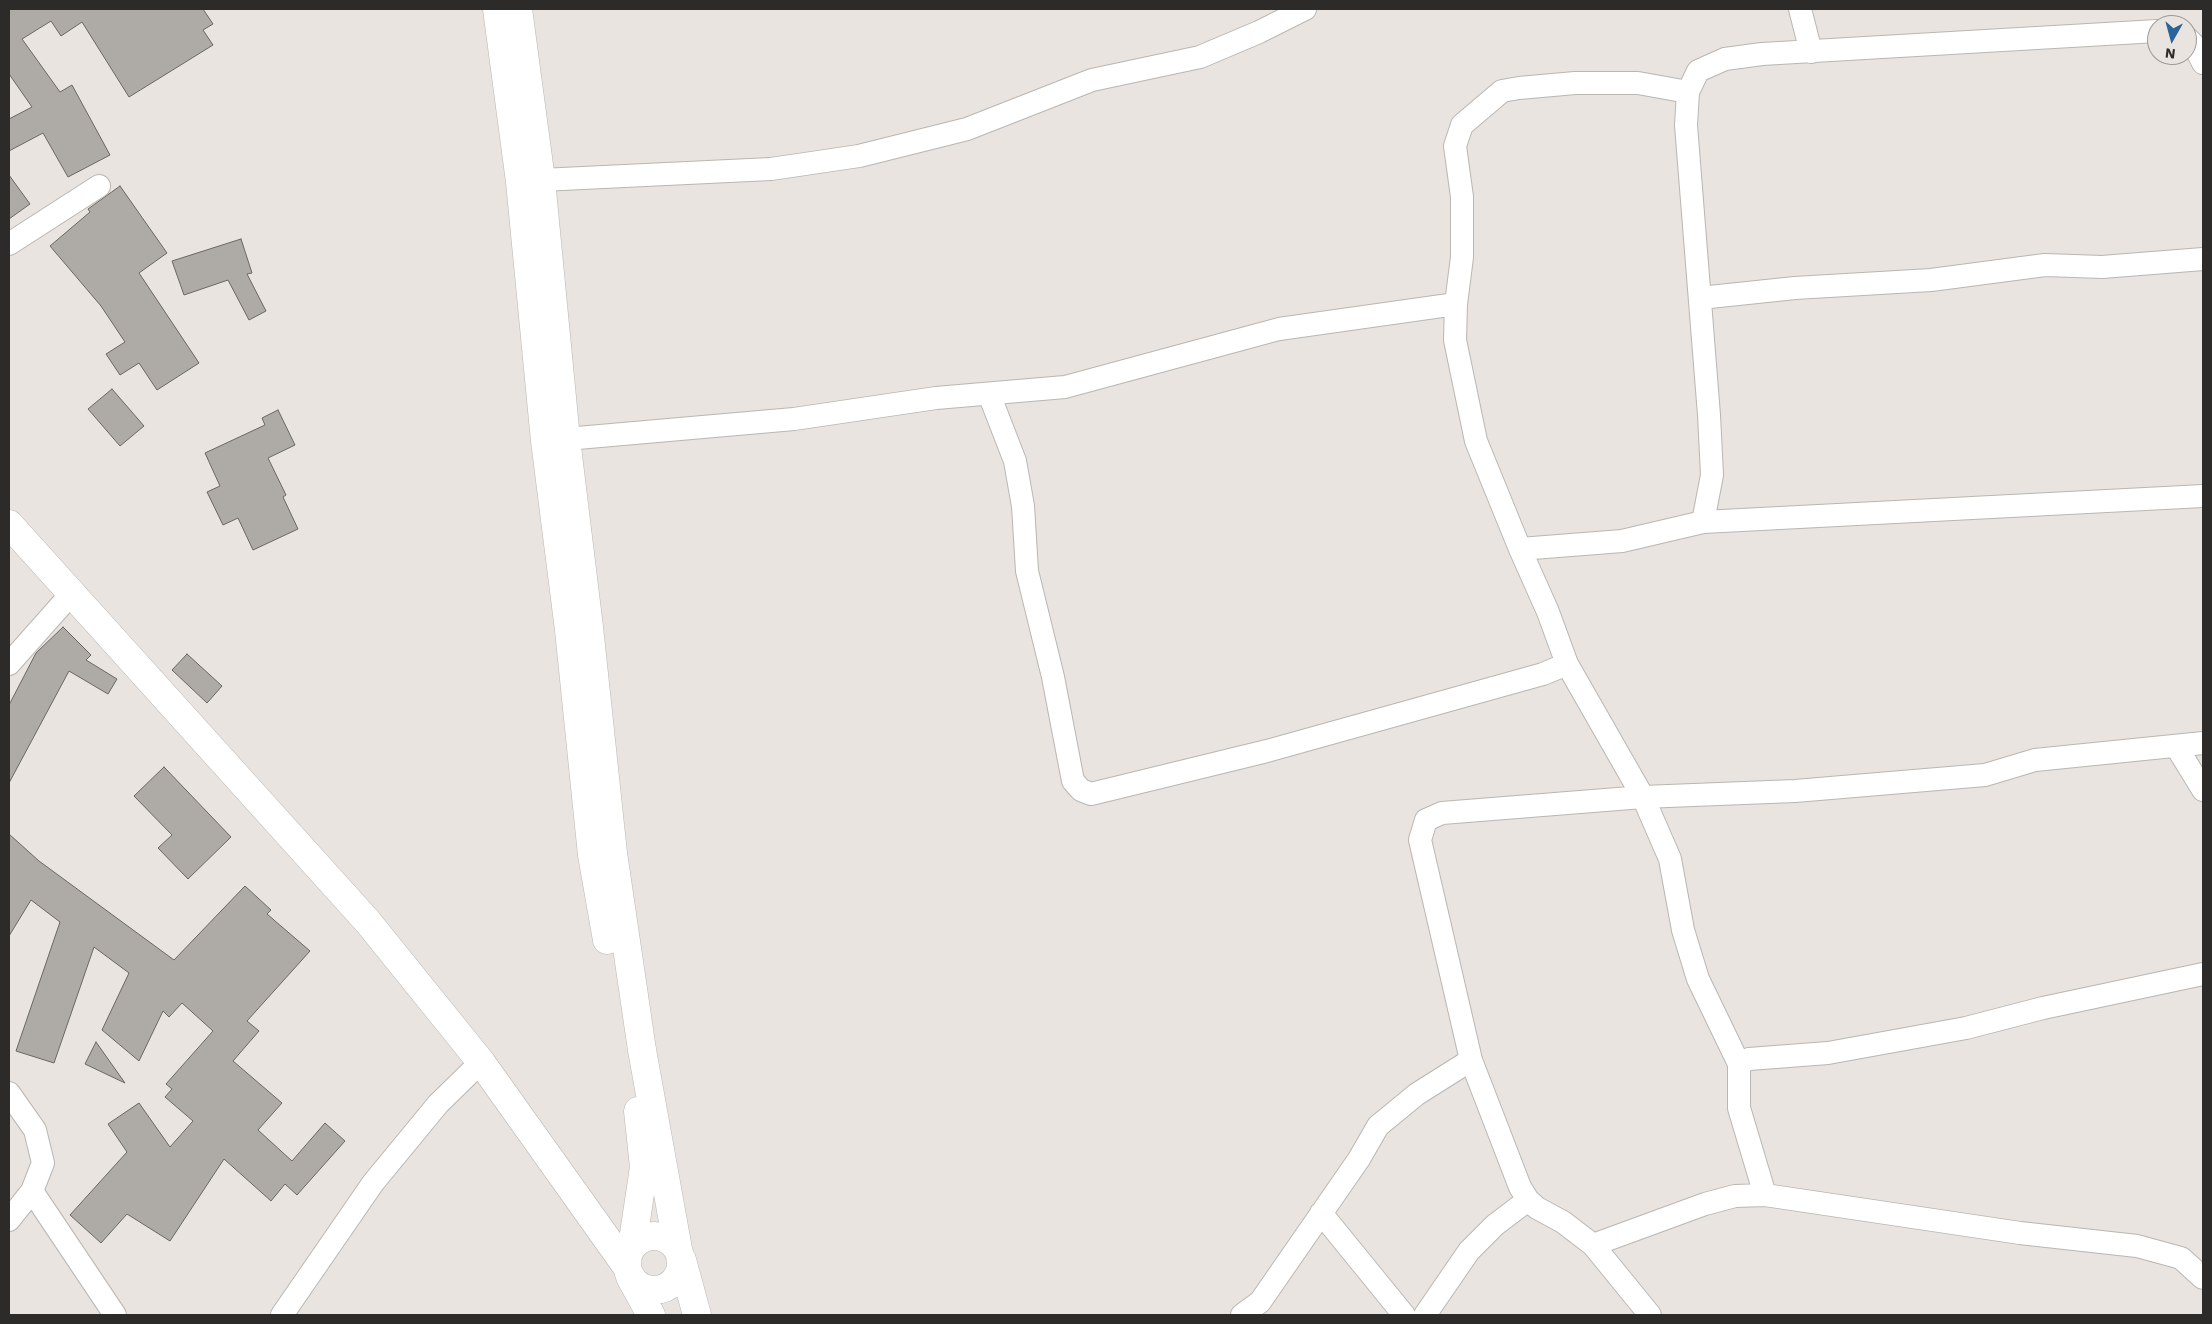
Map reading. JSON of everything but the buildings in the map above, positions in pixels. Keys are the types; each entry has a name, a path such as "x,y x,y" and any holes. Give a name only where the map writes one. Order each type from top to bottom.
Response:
{"main road":[{"path":"497,9 520,182 545,441 569,630 592,855 637,1102 644,1168 631,1254 638,1285 647,1289 658,1290 668,1287 676,1280 681,1270 674,1248 613,852 589,627 566,439 541,180 518,9"},
{"path":"9,524 368,922 481,1062 588,1214 631,1254 651,1315"},
{"path":"588,1214 631,1254"},
{"path":"631,1254 674,1248"},
{"path":"674,1248 696,1315"}],"street":[{"path":"541,180 771,169 859,156 967,129 1092,80 1200,56 1259,32 1305,9"},
{"path":"1800,9 1811,52"},
{"path":"1702,522 1712,475 1686,124 1688,92 1698,71 1725,59 1762,54 2147,32"},
{"path":"2197,51 2203,63"},
{"path":"1688,92 1638,83 1575,83 1520,88 1502,91 1462,125 1455,146 1462,198 1462,257 1456,304 1456,340 1476,441 1548,612 1567,664 1644,797 1670,859 1684,930 1698,979 1739,1064 1739,1108 1765,1195"},
{"path":"9,244 100,186"},
{"path":"1700,298 1795,288 1931,280 2045,265 2102,268 2203,259"},
{"path":"566,439 794,419 936,398 1066,387 1279,329 1456,304"},
{"path":"989,394 1015,461 1023,506 1027,571 1053,677 1073,781 1081,790 1091,794 1268,751 1543,674 1567,664"},
{"path":"1520,549 1622,541 1702,522 2203,496"},
{"path":"9,664 72,593"},
{"path":"1650,1315 1594,1245 1563,1222 1537,1208 1528,1200 1500,1136 1471,1060 1420,840 1426,820 1442,813 1644,797 1795,791 1985,775 2035,760 2203,743"},
{"path":"2176,746 2203,790"},
{"path":"1739,1064 1749,1059 1828,1053 1966,1028 2043,1008 2203,974"},
{"path":"1242,1315 1260,1302 1378,1126 1417,1094 1471,1060"},
{"path":"282,1315 373,1183 438,1104 481,1062"},
{"path":"9,1093 35,1130 44,1163 32,1191 9,1220"},
{"path":"32,1191 115,1315"},
{"path":"1594,1245 1705,1204 1735,1196 1765,1195 2020,1233 2138,1246 2181,1258 2203,1278"},
{"path":"1425,1315 1469,1251 1495,1225 1528,1200"},
{"path":"1321,1213 1404,1315"}]}
